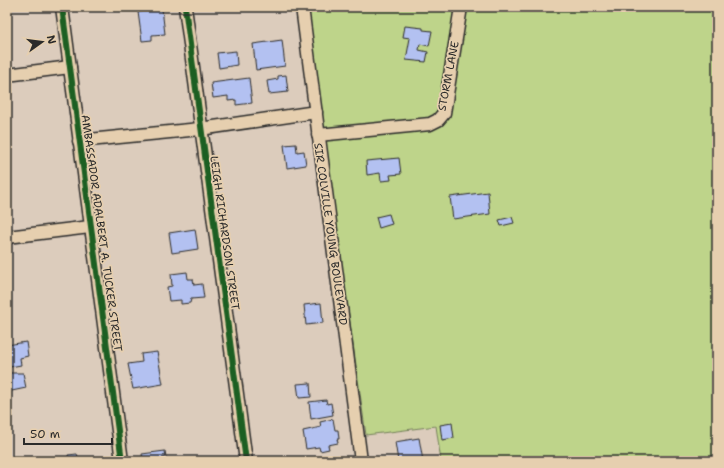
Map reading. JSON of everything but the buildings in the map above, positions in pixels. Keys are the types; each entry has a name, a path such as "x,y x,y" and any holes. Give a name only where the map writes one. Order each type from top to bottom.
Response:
{"street":[{"name":"AMBASSADOR ADALBERT A. TUCKER STREET","path":"62,7 122,461"},
{"name":"LEIGH RICHARDSON STREET","path":"184,7 246,461"},
{"name":"SIR COLVILLE YOUNG BOULEVARD","path":"302,7 361,461"},
{"name":"STORM LANE","path":"318,135 430,124 438,120 444,113 461,7"},
{"path":"7,74 70,67"},
{"path":"79,141 200,129 316,112"},
{"path":"7,237 90,227"}],"green space":[{"path":"305,7 717,7 717,461 441,461 436,426 366,435"}],"cycle path":[{"path":"62,7 122,461"},
{"path":"185,7 246,461"}]}
